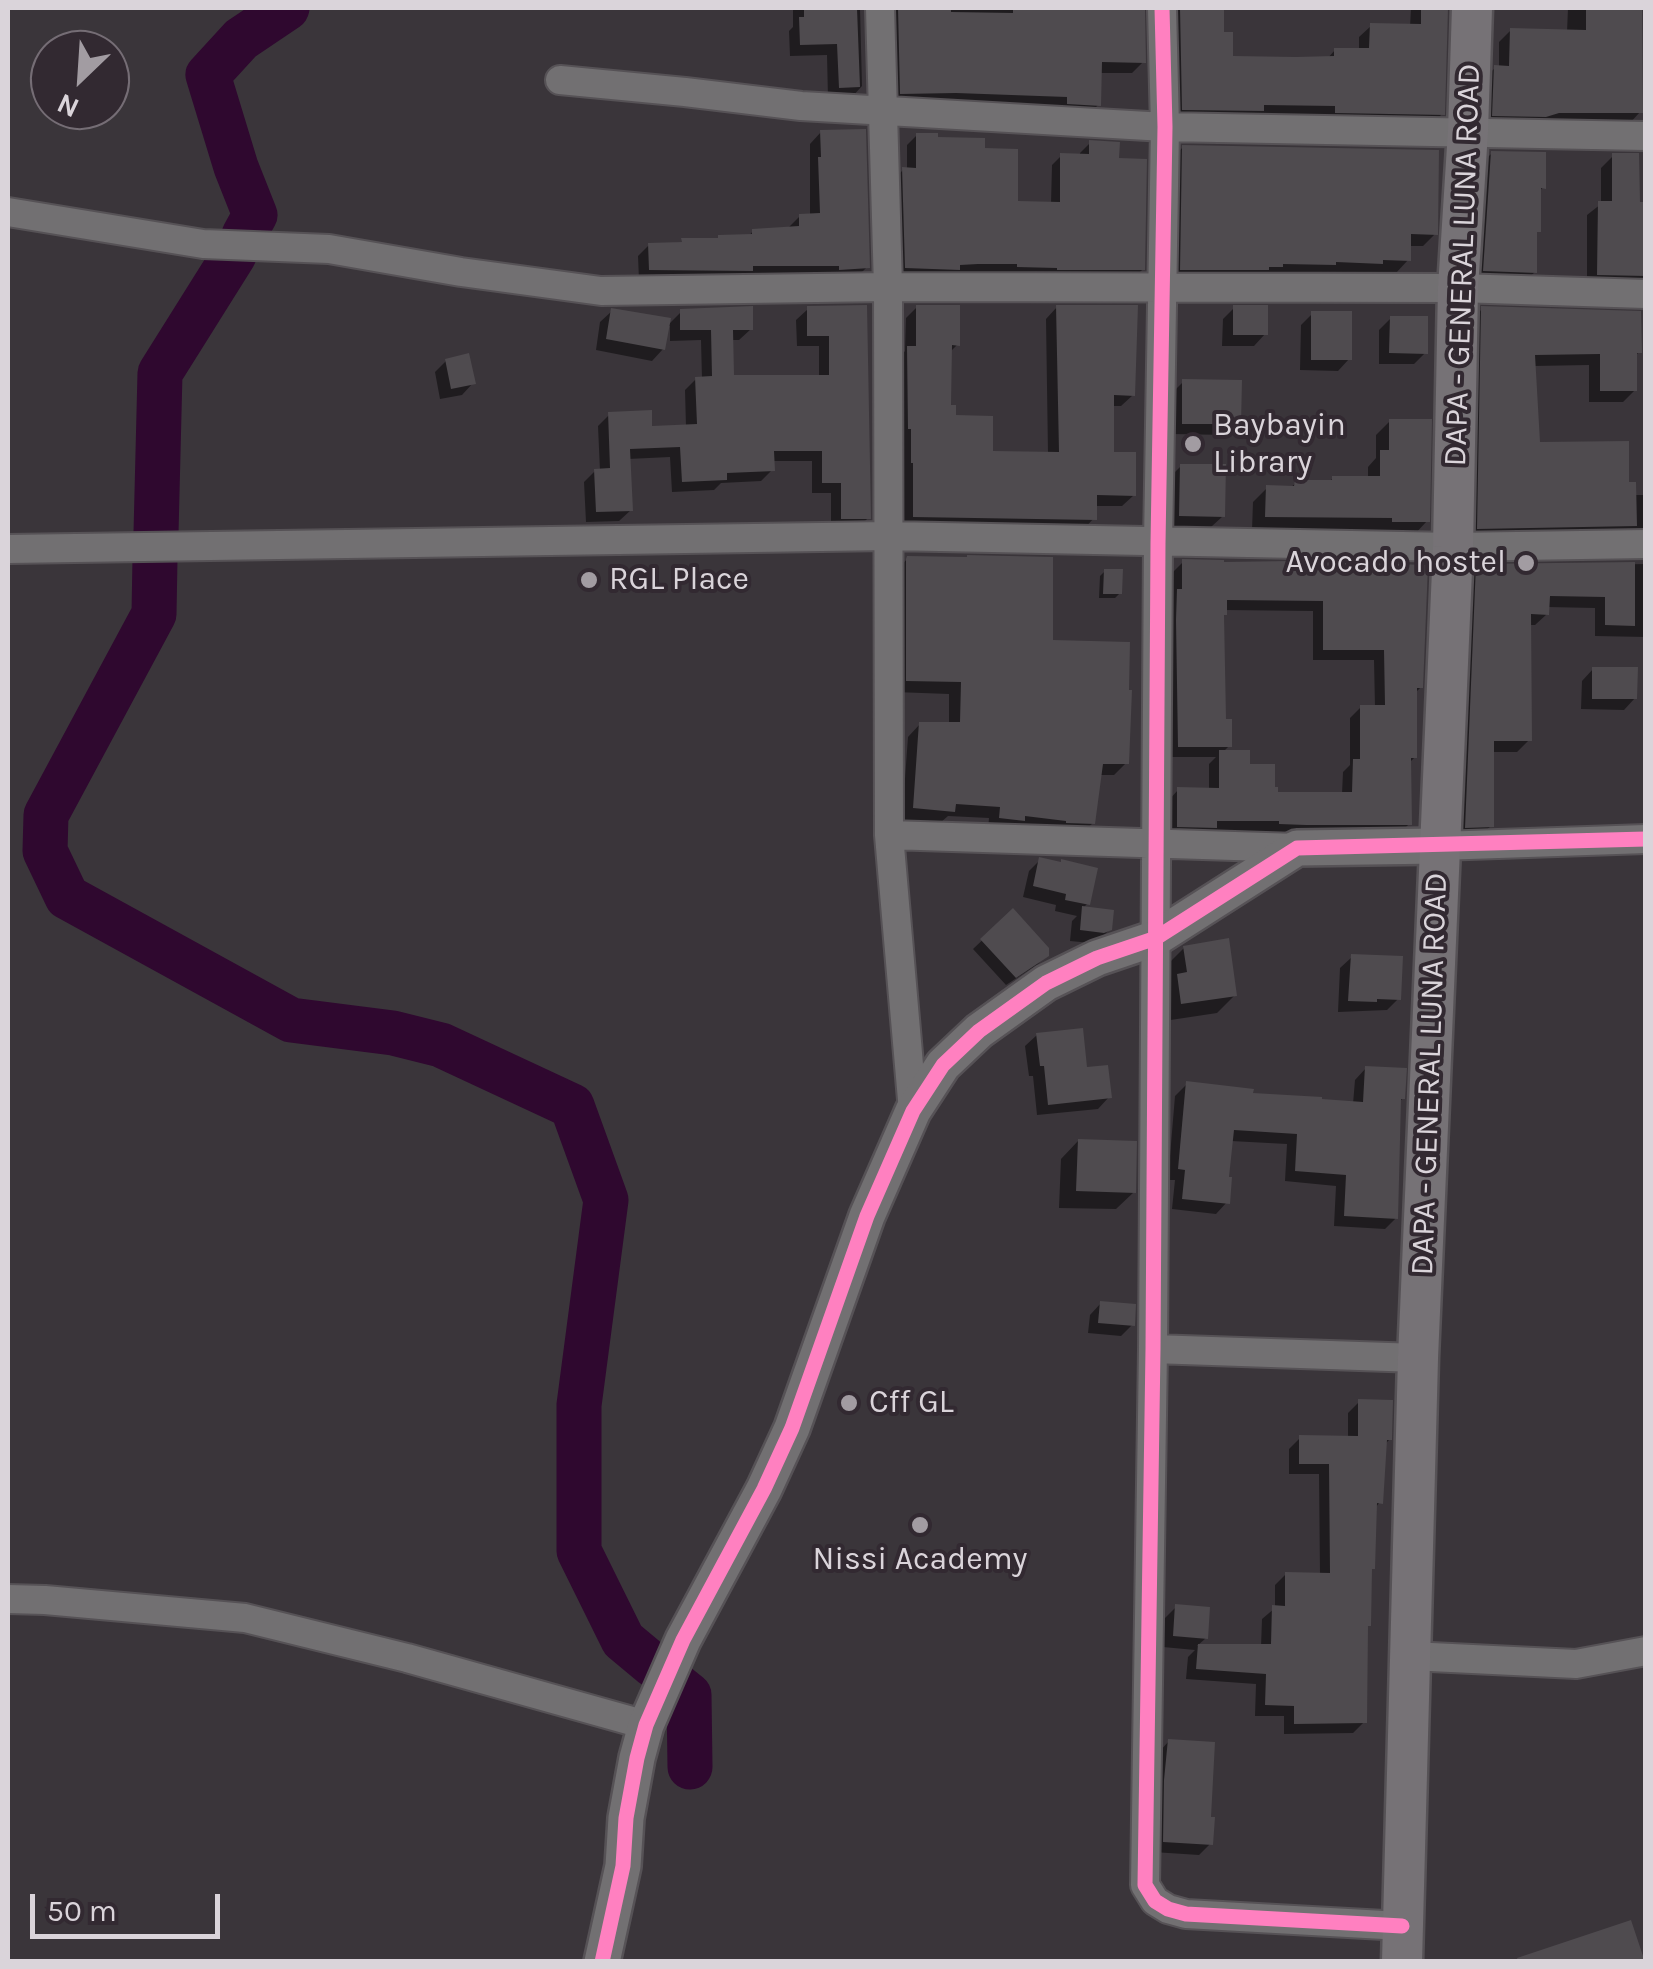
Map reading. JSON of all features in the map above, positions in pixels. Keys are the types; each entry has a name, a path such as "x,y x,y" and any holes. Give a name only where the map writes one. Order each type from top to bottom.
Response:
{"main road":[{"name":"DAPA - GENERAL LUNA ROAD","path":"1402,1944 1418,1358 1454,547 1458,288 1472,8"}],"street":[{"path":"880,8 888,287 890,835 913,1111"},
{"path":"1162,8 1165,127 1146,1885 1156,1901 1186,1914 1402,1944"},
{"path":"560,80 801,106 1165,127 1646,136"},
{"path":"8,212 203,244 330,250 600,292 888,287 1458,288 1646,294"},
{"path":"8,549 888,536 1454,547 1646,544"},
{"path":"890,835 1297,848 1646,839"},
{"path":"602,1962 623,1866 636,1758 646,1725 684,1640 792,1428 867,1216 913,1111 943,1065 979,1030 1046,982 1097,958 1156,938 1297,848"},
{"path":"1152,1349 1418,1358"},
{"path":"8,1599 245,1618 393,1654 646,1725"},
{"path":"1410,1656 1576,1664 1646,1651"}],"building":[{"path":"804,8 857,8 860,87 839,88 837,44 800,45 799,17 804,17"},
{"path":"898,8 1013,13 1013,8 1145,8 1146,63 1102,62 1101,106 1067,104 1067,97 900,94"},
{"path":"1180,8 1224,8 1224,32 1233,32 1233,56 1296,57 1334,56 1334,48 1369,48 1370,23 1421,24 1421,8 1448,8 1445,115 1335,113 1335,106 1264,105 1264,111 1182,110"},
{"path":"1586,8 1642,8 1643,113 1492,116 1494,65 1509,66 1510,28 1586,30"},
{"path":"866,129 870,268 753,266 753,271 649,270 648,243 799,226 799,214 820,213 820,130"},
{"path":"916,133 985,138 985,148 1018,149 1018,201 1060,202 1060,153 1089,154 1089,140 1120,142 1119,158 1147,159 1145,270 1057,270 1017,264 960,265 960,270 905,268 902,167 916,168"},
{"path":"1182,145 1439,150 1438,235 1411,234 1411,261 1283,264 1269,270 1180,270"},
{"path":"1491,151 1546,152 1546,189 1541,188 1541,232 1537,232 1537,273 1483,271"},
{"path":"1612,153 1639,153 1640,202 1646,202 1646,276 1597,275 1598,201 1612,201"},
{"path":"867,305 871,519 841,519 841,483 822,483 822,451 774,451 775,471 727,473 727,480 682,482 680,447 630,449 633,511 596,512 594,469 610,468 608,412 652,410 652,426 697,424 695,377 712,376 711,330 680,330 680,309 753,306 753,330 733,330 734,375 829,375 829,336 807,336 807,306"},
{"path":"916,305 960,305 960,346 952,345 951,405 956,405 956,415 993,416 993,451 1059,452 1056,305 1138,305 1135,396 1114,395 1114,452 1136,452 1136,496 1097,495 1097,520 913,517 907,346 916,346"},
{"path":"1233,305 1268,305 1268,335 1233,335"},
{"path":"1481,306 1641,311 1642,353 1637,353 1637,391 1600,391 1600,354 1535,355 1540,442 1629,441 1629,482 1636,482 1637,526 1477,529"},
{"path":"611,308 671,318 665,350 606,339"},
{"path":"1311,311 1352,311 1352,360 1311,360"},
{"path":"1390,316 1428,316 1428,354 1389,353"},
{"path":"469,353 476,384 451,389 445,359"},
{"path":"1182,379 1242,380 1241,424 1182,424"},
{"path":"1389,419 1432,419 1430,522 1265,517 1266,485 1294,486 1295,480 1332,480 1332,476 1380,476 1380,450 1389,450"},
{"path":"1180,464 1226,464 1225,517 1179,516"},
{"path":"967,555 1053,557 1053,640 1130,642 1129,764 1103,764 1095,824 1025,816 1025,821 999,818 1000,807 956,804 955,812 913,808 919,722 960,722 961,682 906,681 906,559"},
{"path":"1182,559 1428,565 1423,688 1417,688 1417,758 1411,758 1412,825 1217,821 1217,828 1177,827 1177,787 1219,788 1219,750 1250,750 1250,764 1275,764 1278,792 1352,792 1353,759 1360,759 1360,705 1385,705 1384,650 1323,650 1323,601 1227,600 1226,719 1232,719 1232,747 1178,747 1176,620"},
{"path":"1635,562 1635,626 1605,625 1605,597 1550,596 1549,615 1531,614 1532,741 1494,741 1494,827 1465,828 1476,564"},
{"path":"1104,569 1123,569 1122,594 1103,594"},
{"path":"1592,667 1638,667 1637,699 1592,699"},
{"path":"1039,857 1098,868 1090,905 1065,900 1066,894 1033,886"},
{"path":"1082,906 1114,910 1112,930 1080,930"},
{"path":"1013,908 1049,948 1049,956 1016,978 980,939"},
{"path":"1229,938 1237,996 1181,1004 1177,974 1187,972 1183,946"},
{"path":"1351,954 1403,956 1401,1000 1348,1001"},
{"path":"1083,1028 1087,1067 1108,1065 1112,1098 1048,1105 1036,1033"},
{"path":"1365,1066 1407,1068 1405,1099 1401,1099 1398,1219 1344,1216 1346,1175 1295,1171 1297,1134 1234,1130 1230,1204 1182,1199 1185,1170 1178,1169 1186,1081 1254,1089 1253,1093 1363,1102"},
{"path":"1078,1139 1137,1141 1136,1193 1076,1191"},
{"path":"1100,1301 1136,1304 1135,1326 1098,1323"},
{"path":"1358,1399 1393,1400 1383,1504 1377,1503 1368,1626 1367,1723 1294,1724 1294,1706 1265,1705 1266,1674 1196,1669 1198,1644 1271,1644 1272,1605 1285,1606 1285,1572 1330,1573 1329,1464 1299,1464 1299,1435 1358,1436"},
{"path":"1175,1604 1210,1607 1208,1639 1173,1636"},
{"path":"1168,1739 1215,1742 1213,1845 1163,1842"},
{"path":"1631,1920 1645,1962 1518,1962 1517,1958"}],"waterway":[{"path":"244,235 255,215 208,75 241,39 287,8"},
{"path":"156,533 160,373 234,255"},
{"path":"155,558 154,614 46,815 45,851 67,897 291,1020 393,1033 441,1045 572,1106 606,1200 579,1405 579,1551 623,1640 653,1665"},
{"path":"674,1683 689,1695 690,1767"}],"cycle path":[{"path":"1162,8 1165,127 1145,1885 1155,1901 1186,1914 1402,1926"},
{"path":"602,1962 623,1866 626,1818 646,1725 683,1640 792,1428 867,1216 913,1111 943,1065 979,1031 1046,983 1097,958 1156,938 1297,848 1646,839"}],"place":[{"name":"Baybayin Library","path":"1193,444"},
{"name":"Avocado hostel","path":"1526,563"},
{"name":"RGL Place","path":"589,580"},
{"name":"Cff GL","path":"849,1403"},
{"name":"Nissi Academy","path":"920,1525"}]}
